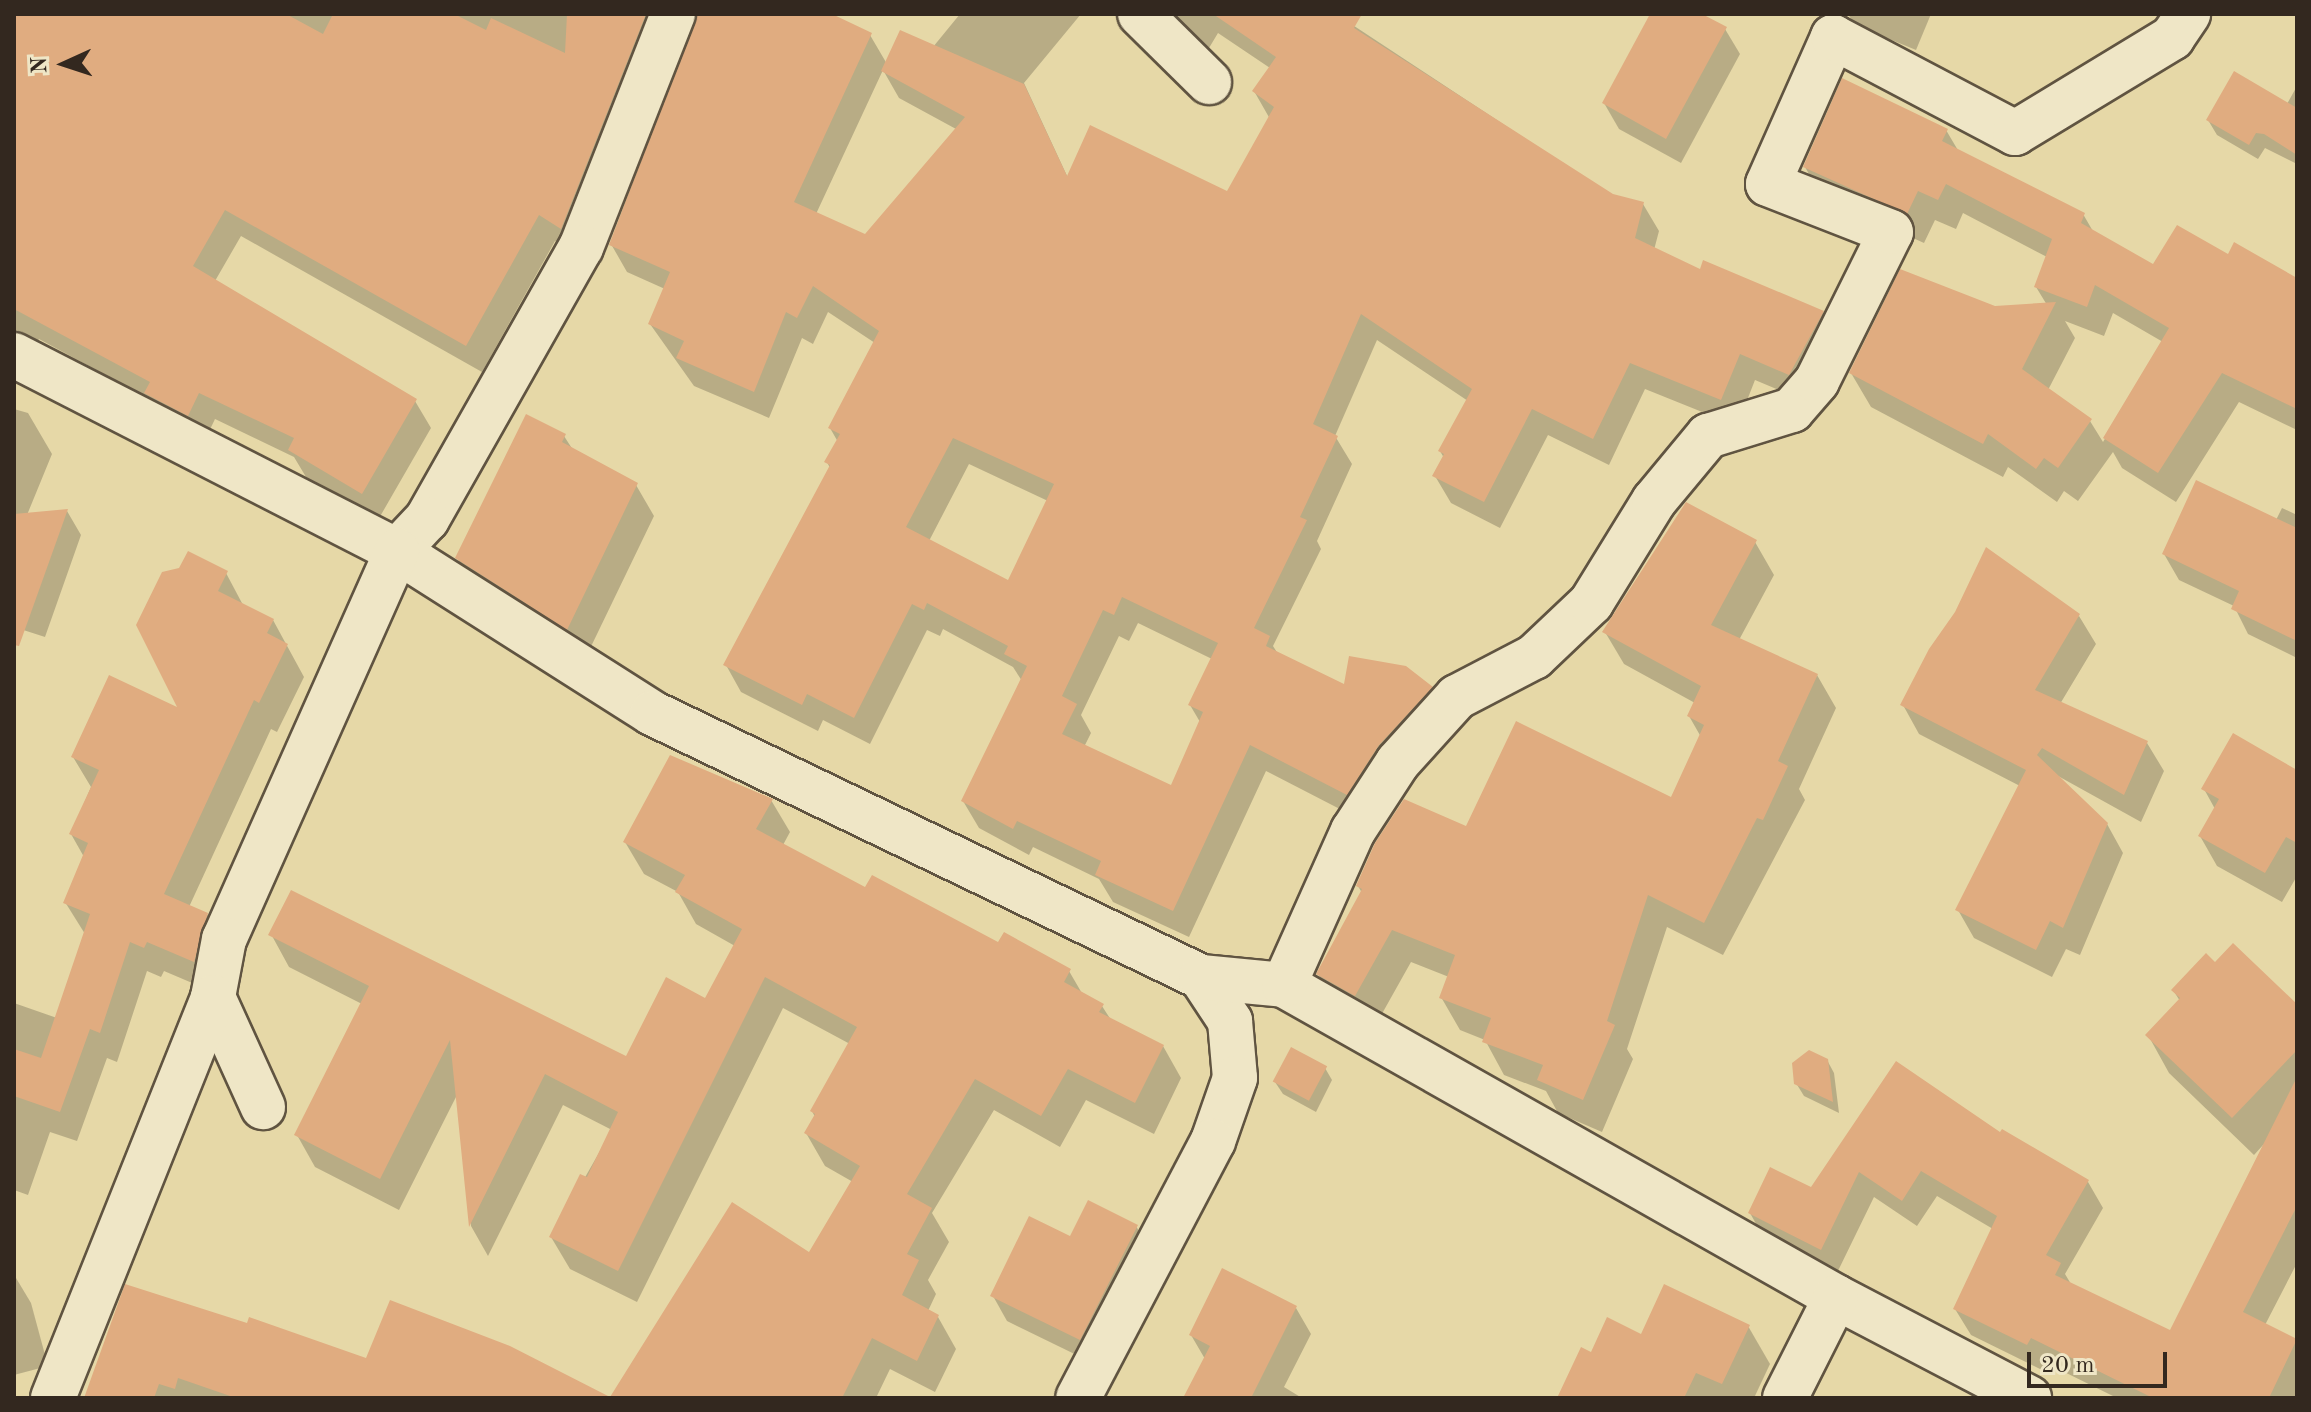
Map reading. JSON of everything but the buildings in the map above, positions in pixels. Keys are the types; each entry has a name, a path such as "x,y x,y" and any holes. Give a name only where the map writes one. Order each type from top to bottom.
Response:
{"street":[{"path":"53,1398 213,997 224,939 397,551 427,519 581,247 673,14"},
{"path":"1140,14 1209,82"},
{"path":"1284,985 1353,831 1398,762 1457,697 1534,657 1591,603 1654,501 1708,436 1792,410 1817,381 1891,232 1768,184 1833,37 2015,133 2172,38 2188,14"},
{"path":"14,355 397,551 652,713 1201,977 1284,985 1836,1297 2029,1398"},
{"path":"1078,1398 1213,1141 1235,1078 1230,1021 1201,977"},
{"path":"213,997 263,1107"},
{"path":"1785,1398 1836,1297"}]}
